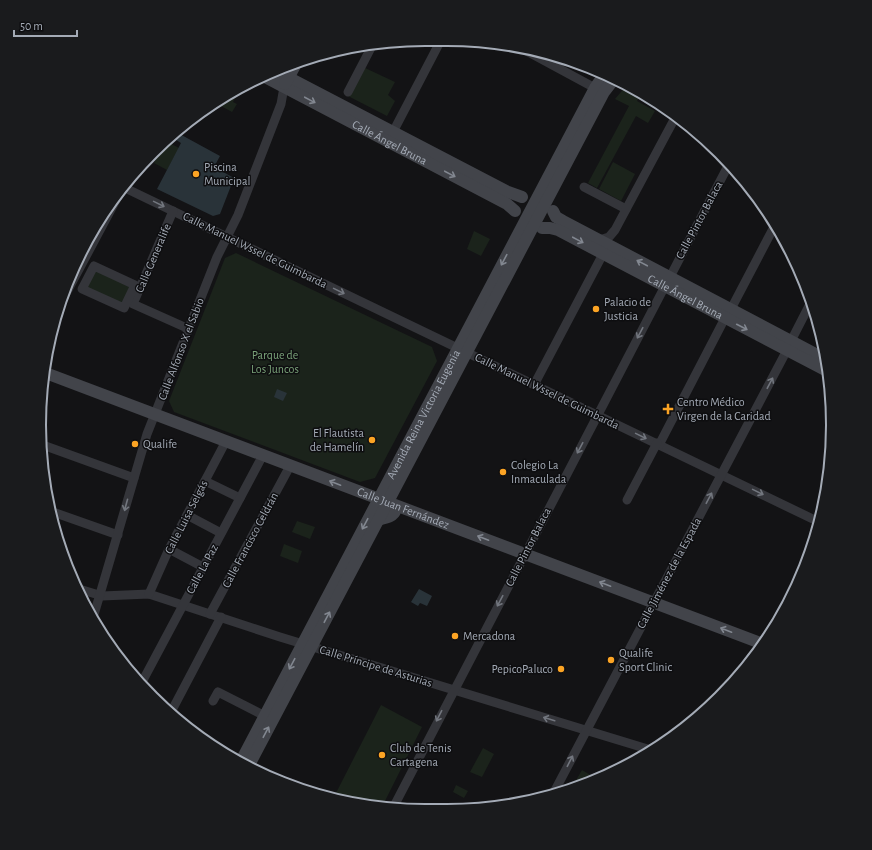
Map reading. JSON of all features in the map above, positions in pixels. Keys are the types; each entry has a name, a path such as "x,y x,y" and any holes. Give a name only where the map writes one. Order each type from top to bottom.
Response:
{"main road":[{"name":"Calle Ángel Bruna","path":"277,76 393,132 508,192 522,197"},
{"name":"Calle Ángel Bruna","path":"277,76 507,204 516,211"},
{"name":"Avenida Reina Victoria Eugenia","path":"243,757 265,716 378,520 462,350 532,228 544,196 595,88 601,79"},
{"name":"Avenida Reina Victoria Eugenia","path":"544,196 604,92 611,83"},
{"path":"532,228 518,220 516,211 517,203 522,197 530,193 544,196 553,211"},
{"name":"Calle Ángel Bruna","path":"553,211 556,217 599,240 667,282 789,345 820,357"},
{"name":"Avenida Reina Victoria Eugenia","path":"532,228 550,221 553,211"},
{"name":"Calle Ángel Bruna","path":"532,228 550,228 558,230 603,254 667,282"},
{"name":"Calle Ángel Bruna","path":"789,345 822,367"},
{"name":"Calle Juan Fernández","path":"49,374 758,642"},
{"name":"Avenida Reina Victoria Eugenia","path":"251,762 307,645 387,502"}],"street":[{"path":"393,132 438,46"},
{"path":"348,92 369,50"},
{"path":"557,63 595,88"},
{"name":"Calle Alfonso X el Sabio","path":"95,610 147,434 217,257 238,215 281,104 277,76"},
{"path":"599,240 612,234 673,121"},
{"name":"Calle Pintor Balaca","path":"396,803 453,690 726,169"},
{"path":"584,186 626,209"},
{"name":"Calle Manuel Wssel de Guimbarda","path":"127,190 814,519"},
{"name":"Calle Generalife","path":"173,211 133,304 188,329"},
{"path":"627,500 772,231"},
{"path":"534,385 603,254"},
{"path":"94,266 135,285 124,308 82,289 94,266"},
{"name":"Calle Jiménez de la Espada","path":"556,788 808,309"},
{"name":"Calle Luisa Selgás","path":"149,594 187,515 226,441"},
{"path":"47,446 134,478"},
{"name":"Calle La Paz","path":"144,679 263,455"},
{"name":"Calle Francisco Celdrán","path":"210,614 290,466"},
{"path":"205,480 240,498"},
{"path":"57,513 118,535"},
{"path":"187,515 221,533"},
{"path":"170,549 203,567"},
{"name":"Calle Príncipe de Asturias","path":"84,590 99,595 149,594 307,645 644,748"},
{"path":"173,708 221,617"},
{"path":"213,702 218,692 265,716"}],"green space":[{"path":"363,67 395,82 388,95 395,101 387,116 348,96"},
{"path":"623,89 639,98 637,101 655,111 648,123 636,116 597,188 588,183 629,106 615,99"},
{"path":"236,97 233,102 237,104 232,112 221,106"},
{"path":"171,144 179,148 167,170 154,163 157,157"},
{"path":"613,162 635,174 621,201 599,189"},
{"path":"474,231 490,239 481,256 467,249"},
{"name":"Parque de Los Juncos","path":"236,253 432,347 437,361 375,478 360,482 174,412 169,401 225,258"},
{"path":"94,266 135,285 124,308 82,289"},
{"path":"297,521 315,527 310,539 292,532"},
{"path":"284,544 302,551 298,563 280,556"},
{"name":"Club de Tenis Cartagena","path":"381,705 422,727 385,802 351,797 336,793"},
{"path":"483,748 494,754 482,777 470,772"},
{"path":"582,770 591,775 575,782"},
{"path":"456,785 468,791 464,798 453,792"}],"shaded area":[{"name":"Piscina Municipal","path":"181,135 220,156 214,167 234,178 220,214 213,216 157,189 181,143 176,140"},
{"path":"277,389 287,393 283,401 274,397"},
{"path":"419,589 432,596 427,606 420,603 418,606 411,602"}],"place":[{"name":"Piscina Municipal","path":"196,174"},
{"name":"Palacio de Justicia","path":"596,309"},
{"name":"Centro Médico Virgen de la Caridad","path":"668,409"},
{"name":"El Flautista de Hamelín","path":"372,440"},
{"name":"Qualife","path":"135,444"},
{"name":"Colegio La Inmaculada","path":"503,472"},
{"name":"Mercadona","path":"455,636"},
{"name":"Qualife Sport Clinic","path":"611,660"},
{"name":"PepicoPaluco","path":"561,669"},
{"name":"Club de Tenis Cartagena","path":"382,755"}]}
